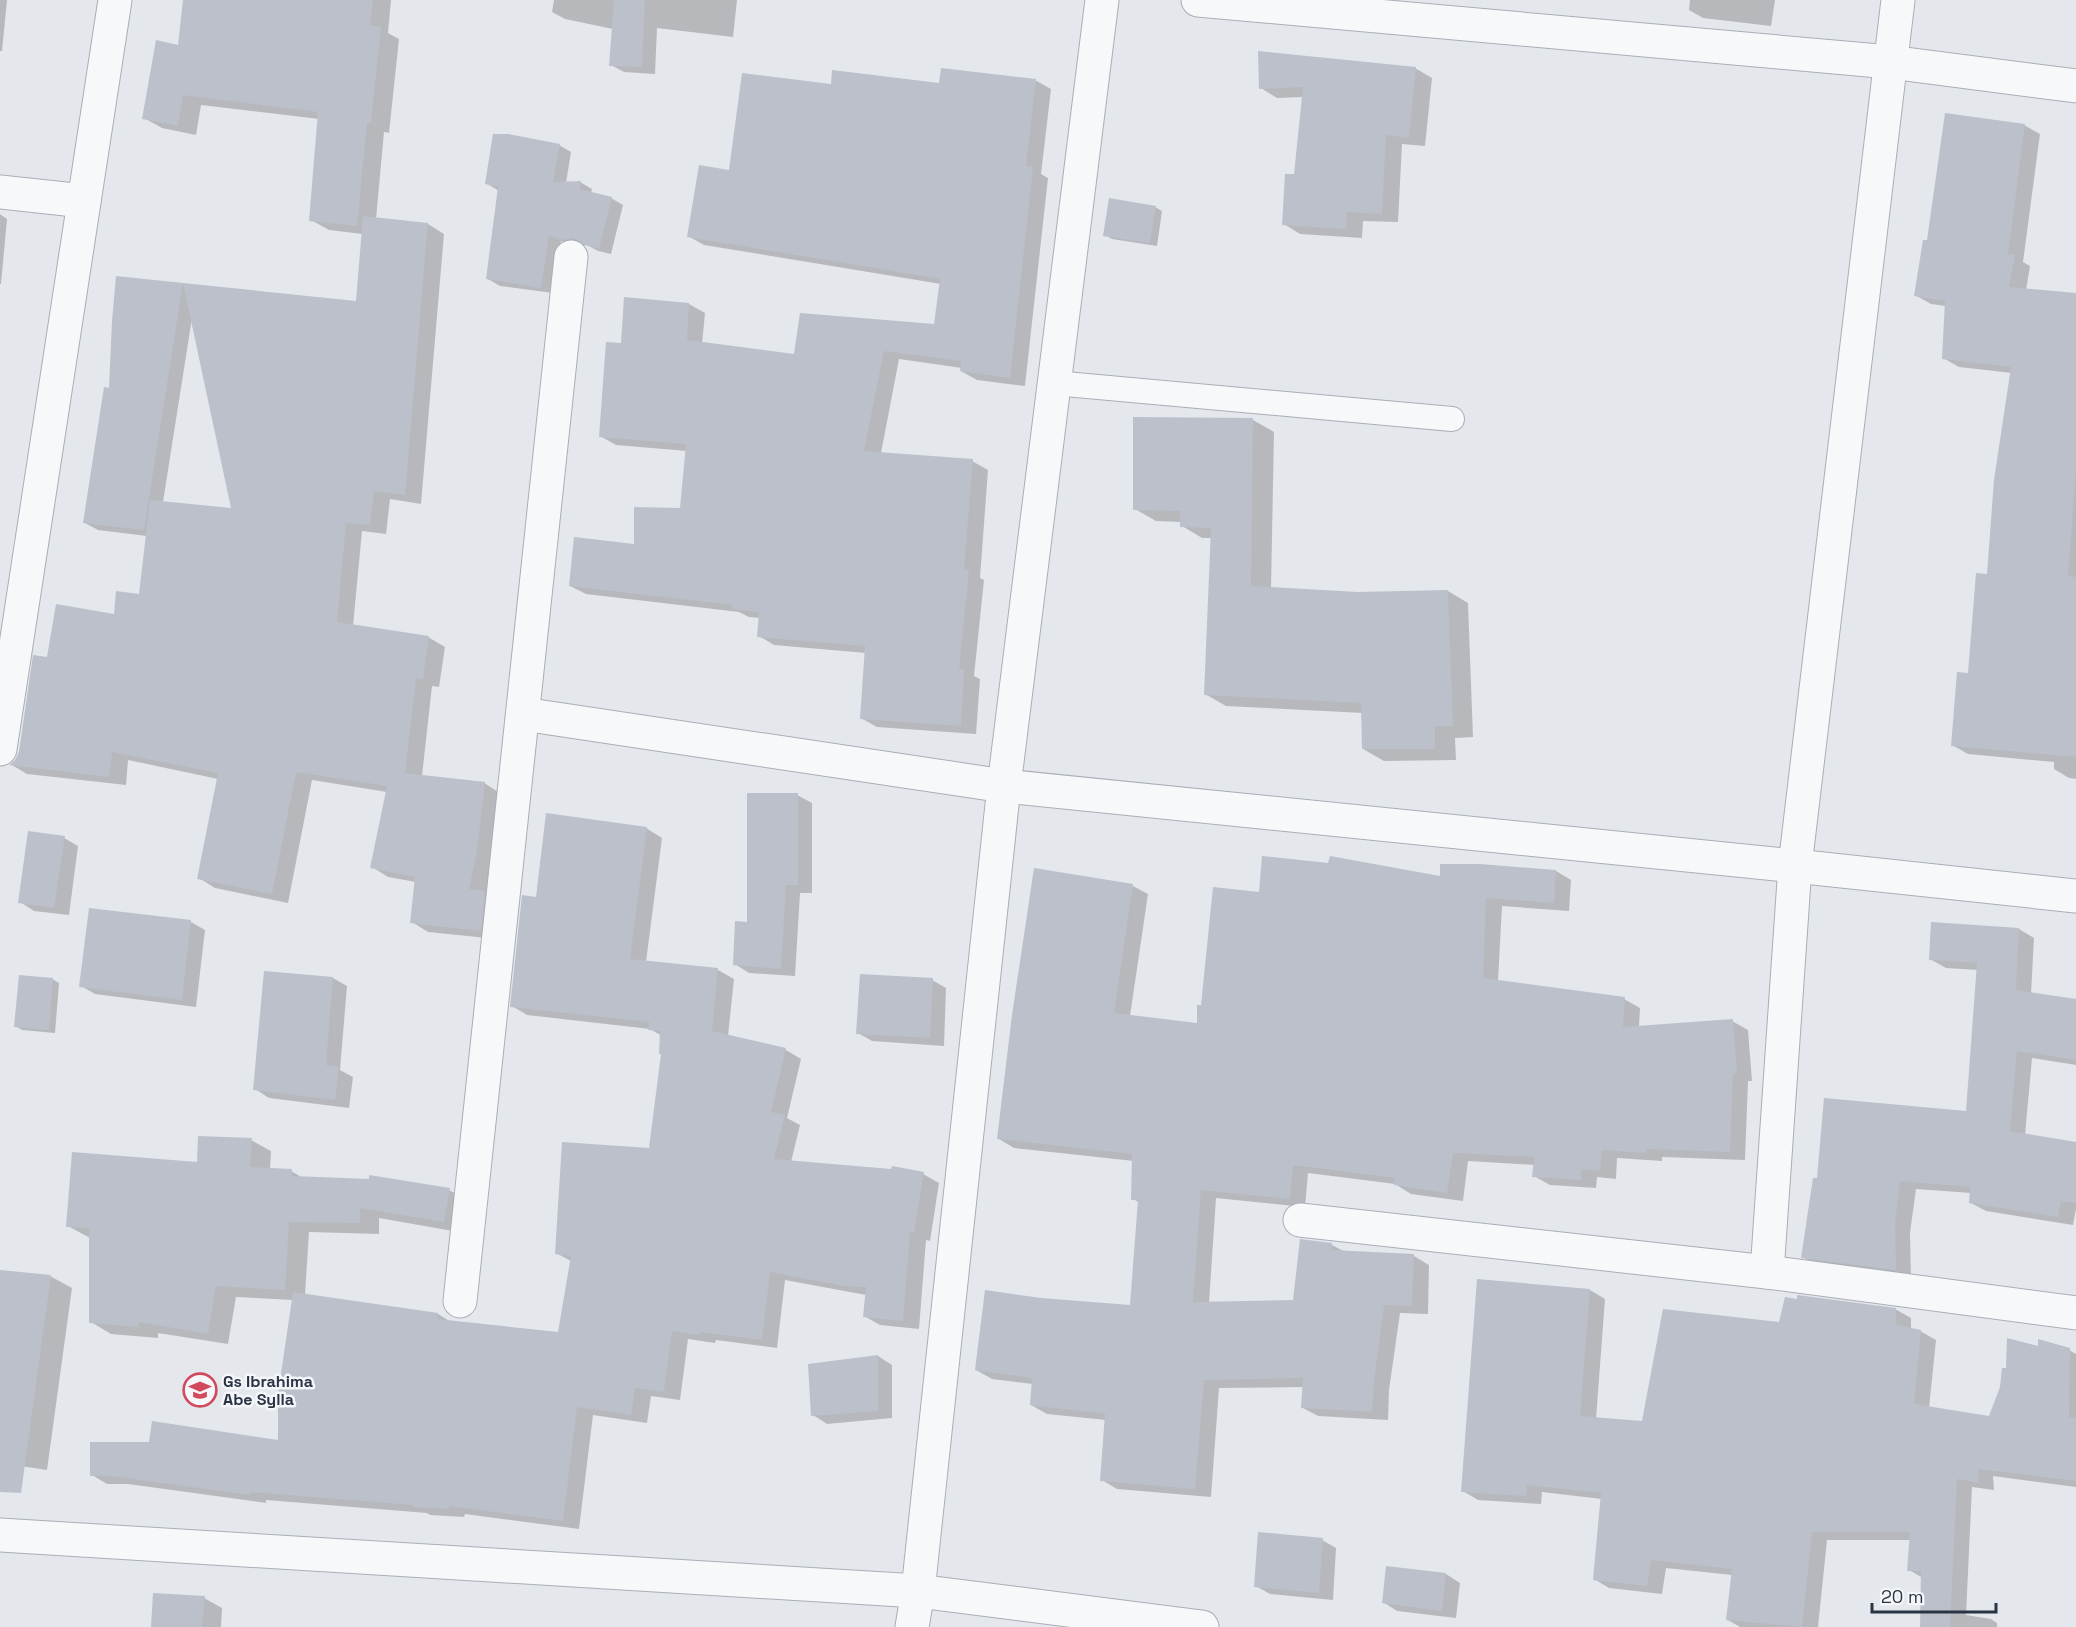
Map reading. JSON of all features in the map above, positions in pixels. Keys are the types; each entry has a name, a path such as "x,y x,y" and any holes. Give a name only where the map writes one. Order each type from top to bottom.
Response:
{"street":[{"path":"0,748 10,624 84,201 115,0"},
{"path":"912,1627 918,1591 1004,786 1102,0"},
{"path":"1198,0 1890,62 2076,86"},
{"path":"1767,1272 1794,866 1898,0"},
{"path":"0,192 84,201"},
{"path":"460,1301 571,257"},
{"path":"523,714 1004,786 2076,896"},
{"path":"1300,1220 1767,1272 2076,1313"},
{"path":"0,1535 918,1591 1202,1627"}],"lane":[{"path":"1054,384 1452,419"}],"building":[{"path":"183,0 373,0 370,25 381,27 371,123 367,123 357,226 309,221 318,112 183,95 178,126 142,119 156,40 178,45"},
{"path":"614,0 645,0 642,67 609,66"},
{"path":"1258,51 1416,67 1409,138 1386,135 1382,214 1347,212 1346,229 1282,225 1285,174 1294,174 1303,87 1259,89"},
{"path":"941,68 1036,79 1026,166 1033,167 1010,378 960,371 961,361 884,351 864,451 973,459 964,569 969,570 959,669 964,669 961,726 860,719 865,646 757,637 759,612 732,609 732,605 569,586 574,537 634,544 634,507 680,508 686,444 599,437 606,342 621,343 624,297 689,303 687,340 794,354 800,313 934,324 940,279 687,237 699,165 729,170 742,73 831,84 832,70 939,83"},
{"path":"1945,113 2025,124 2008,254 2015,255 2009,287 2076,293 2076,471 2068,576 2076,577 2076,757 1951,746 1957,672 1968,673 1976,573 1987,574 1994,480 2011,367 1942,359 1945,301 1914,296 1923,240 1927,240"},
{"path":"493,134 508,134 560,144 553,182 581,181 579,189 612,197 599,249 585,245 574,238 564,240 549,236 541,288 486,279 498,187 485,184"},
{"path":"1109,198 1156,206 1150,243 1103,236"},
{"path":"363,216 428,223 405,495 374,491 370,525 346,523 337,622 429,636 423,679 416,678 405,773 485,782 477,851 469,889 485,891 481,931 410,923 415,877 370,868 387,786 296,772 272,894 197,879 218,773 112,752 109,777 9,765 19,752 33,655 47,657 56,604 114,614 116,591 139,594 150,500 231,508 183,283 356,301"},
{"path":"116,276 183,283 144,530 83,523 104,387 109,388"},
{"path":"1133,417 1253,418 1251,586 1358,592 1448,590 1453,726 1435,726 1435,749 1362,749 1361,703 1204,695 1211,528 1180,527 1180,511 1133,510"},
{"path":"747,793 798,793 798,885 786,885 781,969 733,965 735,921 747,922"},
{"path":"546,813 647,827 630,959 718,968 712,1031 786,1048 771,1112 785,1115 774,1159 891,1169 892,1166 924,1172 914,1233 910,1232 903,1321 863,1317 866,1287 844,1286 770,1272 762,1340 672,1331 664,1392 635,1388 631,1415 577,1407 563,1521 449,1506 449,1509 413,1507 413,1505 250,1492 250,1495 111,1476 90,1476 90,1442 149,1442 152,1421 278,1440 278,1394 293,1292 438,1313 437,1319 558,1332 571,1256 555,1254 562,1142 649,1148 661,1054 659,1054 660,1031 648,1030 649,1022 510,1007 522,895 536,897"},
{"path":"28,831 65,836 54,908 18,903"},
{"path":"1262,856 1328,863 1330,856 1440,876 1440,864 1480,864 1556,870 1554,903 1486,898 1483,978 1625,997 1623,1027 1733,1019 1737,1073 1733,1073 1730,1152 1647,1149 1646,1153 1602,1150 1600,1171 1581,1169 1581,1180 1532,1177 1534,1157 1453,1153 1447,1193 1394,1185 1395,1178 1293,1165 1290,1199 1201,1190 1193,1302 1293,1300 1300,1239 1332,1243 1332,1250 1414,1254 1412,1306 1384,1305 1372,1412 1301,1408 1303,1378 1204,1380 1195,1489 1100,1481 1105,1414 1030,1405 1032,1378 975,1370 985,1290 1041,1298 1130,1305 1138,1200 1131,1200 1132,1154 997,1139 1012,1015 1034,868 1133,884 1114,1013 1197,1023 1197,1005 1201,1005 1213,887 1259,892"},
{"path":"89,908 191,920 182,1000 79,987"},
{"path":"1931,922 2019,928 2016,990 2076,999 2076,1060 2017,1051 2010,1131 2076,1142 2076,1203 2061,1201 2058,1217 1969,1203 1970,1187 1900,1181 1895,1224 1896,1270 1801,1258 1813,1178 1817,1178 1824,1098 1966,1111 1977,963 1929,960"},
{"path":"264,971 333,977 326,1065 339,1067 335,1100 253,1090"},
{"path":"860,974 933,978 930,1038 856,1034"},
{"path":"19,975 53,978 49,1030 14,1027"},
{"path":"198,1136 252,1138 250,1167 292,1169 292,1176 369,1179 369,1175 450,1188 444,1222 360,1208 360,1223 289,1222 285,1290 216,1286 208,1334 139,1322 138,1327 89,1323 89,1228 66,1227 72,1152 197,1162"},
{"path":"0,1270 51,1275 21,1493 0,1492"},
{"path":"1477,1279 1590,1289 1580,1416 1642,1421 1663,1309 1779,1322 1785,1297 1797,1299 1797,1295 1896,1308 1896,1325 1921,1330 1914,1404 1989,1416 2000,1387 2002,1368 2006,1368 2007,1338 2038,1346 2038,1339 2070,1348 2069,1418 2076,1418 2076,1481 1978,1469 1979,1483 1957,1479 1950,1627 1920,1627 1921,1571 1907,1571 1910,1532 1812,1532 1802,1627 1726,1620 1732,1569 1651,1560 1647,1586 1593,1580 1601,1493 1527,1485 1526,1496 1461,1492"},
{"path":"878,1355 878,1411 811,1416 808,1364"},
{"path":"1258,1532 1323,1538 1319,1593 1254,1587"},
{"path":"1386,1566 1446,1573 1442,1611 1382,1603"},
{"path":"153,1593 205,1596 202,1627 151,1627"}],"place":[{"name":"Gs Ibrahima Abe Sylla","path":"200,1390"}]}
